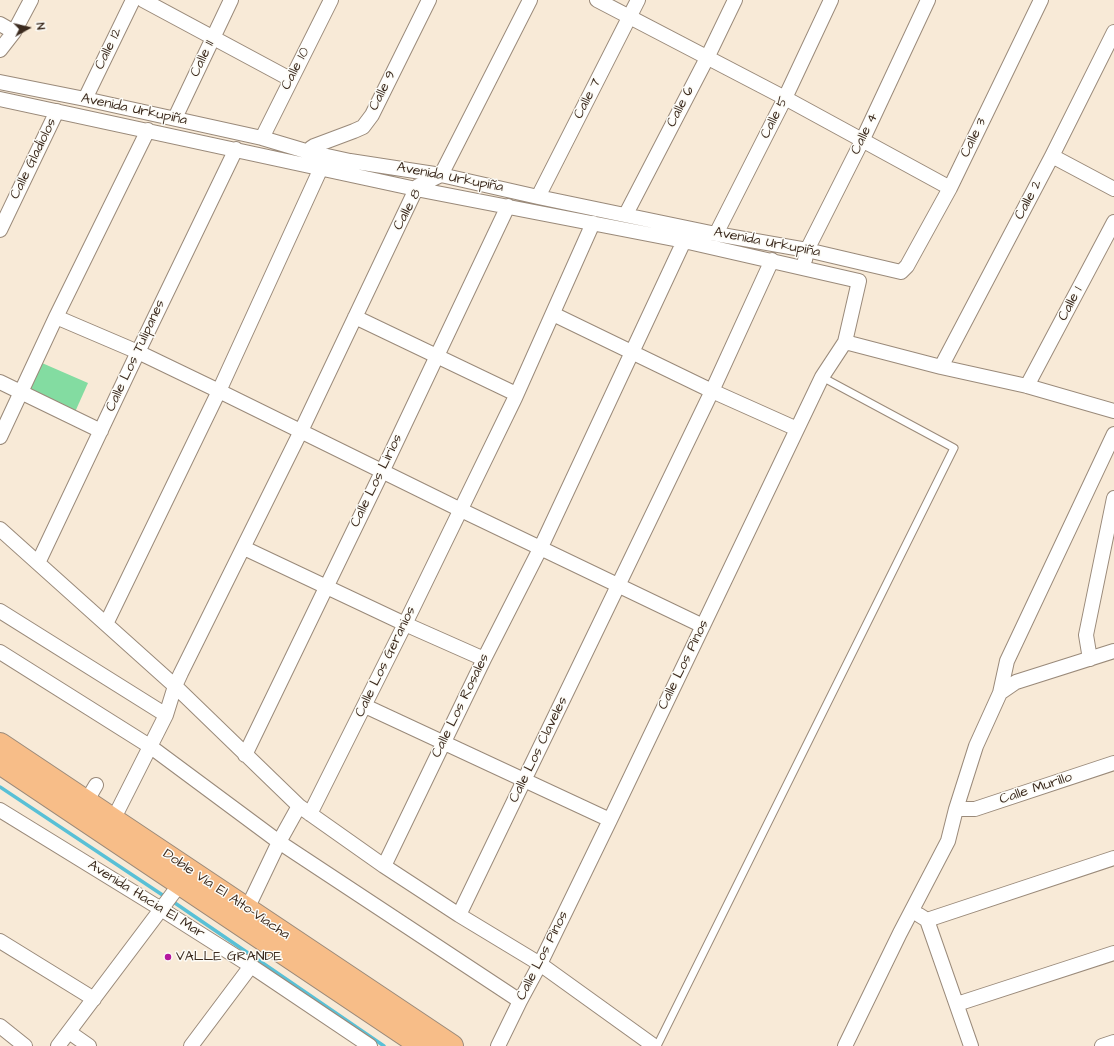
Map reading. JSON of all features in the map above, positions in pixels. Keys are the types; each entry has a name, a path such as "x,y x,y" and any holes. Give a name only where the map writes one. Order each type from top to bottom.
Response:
{"highway":[{"name":"Doble Vía El Alto-Viacha","path":"0,744 91,793 113,820 452,1046"},
{"name":"Doble Vía El Alto-Viacha","path":"0,763 171,896 422,1046"}],"street":[{"path":"0,50 14,32 31,0"},
{"name":"Calle 12","path":"85,99 134,0"},
{"path":"143,0 213,36 290,79"},
{"name":"Calle 11","path":"175,118 231,0"},
{"name":"Calle 10","path":"262,138 290,79 331,0"},
{"name":"Calle 9","path":"309,152 314,146 354,132 363,127 372,115 429,0"},
{"path":"441,174 530,0"},
{"path":"597,0 785,98 950,188"},
{"name":"Calle 7","path":"538,197 638,0"},
{"name":"Calle 6","path":"626,214 707,58 735,0"},
{"name":"Calle 5","path":"716,234 785,98 831,0"},
{"name":"Calle 4","path":"803,267 807,250 862,141 928,0"},
{"name":"Calle 3","path":"901,272 907,266 950,188 1041,0"},
{"path":"0,24 14,32"},
{"name":"Calle 2","path":"941,367 1052,156 1114,32"},
{"name":"Avenida Urkupiña","path":"0,82 175,118 262,138 309,152 350,161 441,174 538,197 626,214 716,234 807,250 901,272"},
{"path":"0,99 416,189 684,241 803,267"},
{"name":"Calle Gladiolos","path":"0,230 57,111"},
{"path":"0,437 56,317 148,130"},
{"name":"Calle Los Tulipanes","path":"38,563 236,149"},
{"path":"1052,156 1114,189"},
{"path":"106,624 219,391 321,168"},
{"name":"Calle 8","path":"113,820 151,747 166,715 175,686 301,431 416,189 418,186 441,174"},
{"name":"Calle Los Lirios","path":"245,755 382,472 508,206"},
{"name":"Calle 1","path":"1027,386 1114,222"},
{"name":"Calle Los Geranios","path":"247,909 279,842 304,810 365,706 516,394 593,223"},
{"name":"Calle Los Rosales","path":"384,866 484,659 541,547 684,241"},
{"name":"Calle Los Claveles","path":"459,915 619,586 712,391 772,260"},
{"name":"Calle Los Pinos","path":"498,1046 540,964 610,820 822,377 845,342 859,281 803,267"},
{"path":"553,314 712,391 797,429"},
{"path":"56,317 138,352 382,472 703,626"},
{"path":"355,317 516,394"},
{"path":"845,342 941,367 1027,386 1114,411"},
{"path":"0,382 101,431"},
{"path":"849,1043 900,933 948,841 956,809 976,746 1000,694 1007,661 1114,434"},
{"path":"1090,659 1086,635 1114,498"},
{"path":"0,529 175,686 245,755 304,810 384,866 459,915 540,964 655,1046"},
{"path":"244,548 405,624 484,659"},
{"path":"0,611 166,715"},
{"path":"1000,694 1016,682 1114,651"},
{"path":"0,652 151,747 279,842 520,1001"},
{"path":"365,706 610,820"},
{"name":"Calle Murillo","path":"956,809 975,809 1114,764"},
{"name":"Avenida Hacia El Mar","path":"0,810 171,896 251,966 370,1046"},
{"path":"927,920 1114,858"},
{"path":"58,1046 171,896"},
{"path":"912,911 927,920 971,1046"},
{"path":"0,941 94,999"},
{"path":"956,1004 1114,953"},
{"path":"191,1046 251,966"},
{"path":"0,1026 25,1046"},
{"path":"69,1032 89,1046"},
{"path":"1102,1046 1114,1042"}],"lane":[{"path":"655,1046 954,448 822,377"}],"green space":[{"path":"42,363 88,383 75,412 29,392"}],"waterway":[{"path":"0,787 167,898"},
{"path":"172,901 384,1046"}],"place":[{"name":"VALLE GRANDE","path":"168,957"}]}
